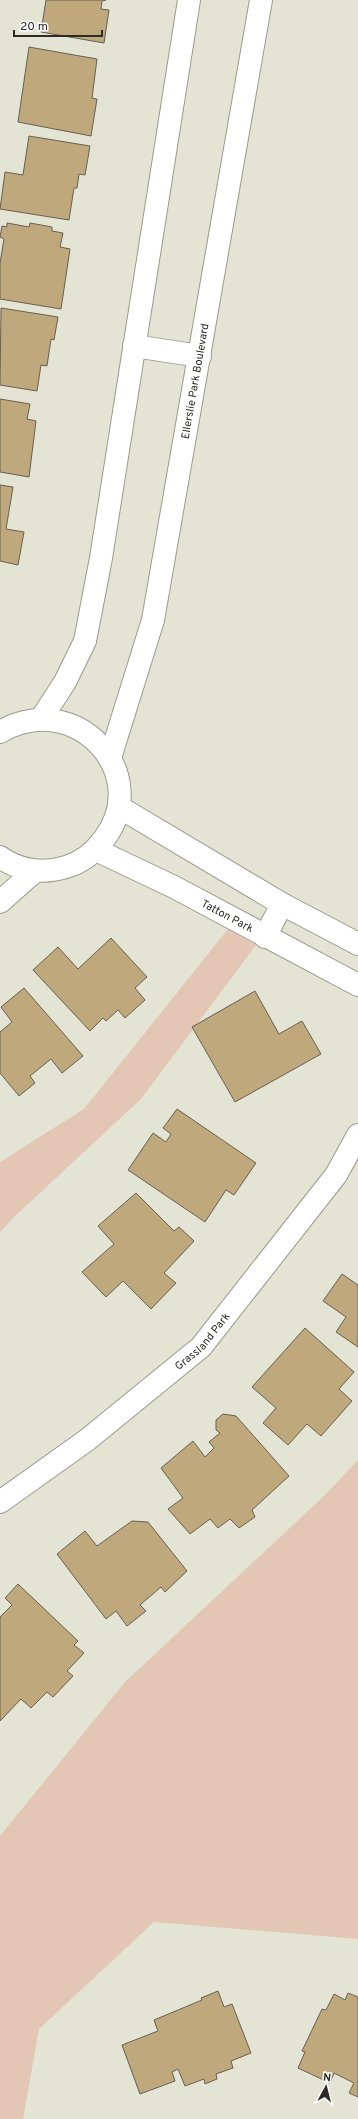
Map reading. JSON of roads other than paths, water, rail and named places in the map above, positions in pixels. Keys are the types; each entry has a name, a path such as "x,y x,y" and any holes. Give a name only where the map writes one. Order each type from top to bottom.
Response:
{"street":[{"path":"41,719 65,682 85,641 101,558 189,0"},
{"name":"Ellerslie Park Boulevard","path":"110,758 153,620 261,0"},
{"path":"134,346 200,356"},
{"path":"0,732 25,721 41,719 61,722 80,729 97,742 110,758 118,782 119,807 111,830 96,850 78,863 57,870 35,871 10,864 0,857"},
{"path":"119,807 282,904 358,944"},
{"name":"Tatton Park","path":"96,850 174,887 265,937 358,985"},
{"path":"0,902 35,871"},
{"path":"265,937 282,904"},
{"name":"Grassland Park","path":"0,1502 87,1440 201,1347 336,1174 358,1135"}]}
